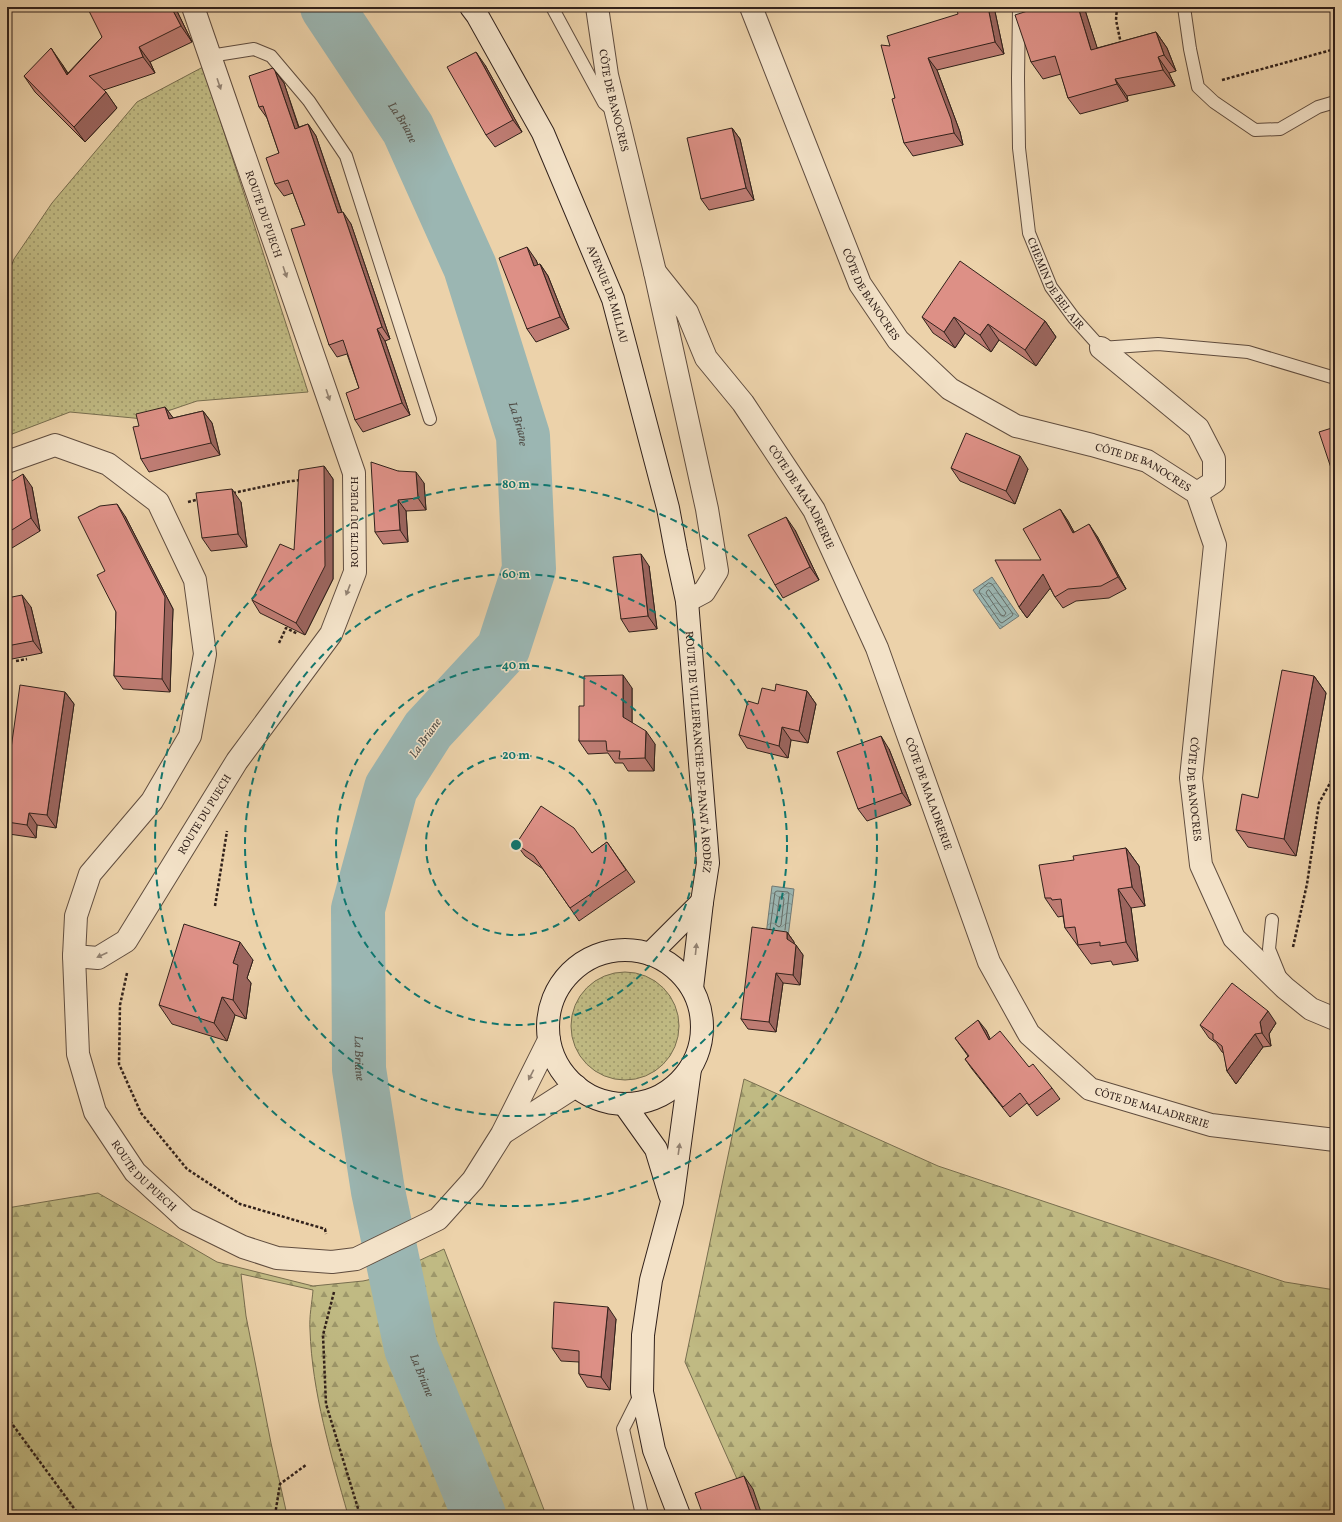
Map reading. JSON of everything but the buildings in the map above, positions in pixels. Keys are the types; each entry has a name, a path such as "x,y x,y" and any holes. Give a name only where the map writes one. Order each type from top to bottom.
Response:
{"street":[{"name":"ROUTE DU PUECH","path":"74,956 98,958 126,941 237,761 331,634 355,572 354,473 193,7"},
{"name":"AVENUE DE MILLAU","path":"471,7 543,133 613,299 668,508 687,601"},
{"name":"CÔTE DE BANOCRES","path":"597,7 607,74 655,272 707,509 717,571 704,592 687,601"},
{"name":"CÔTE DE BANOCRES","path":"751,7 860,284 898,340 950,390 1016,426 1092,445 1147,462 1197,493 1215,545 1191,778 1200,865 1234,938 1285,988 1311,1009 1335,1018"},
{"name":"CÔTE DE MALADRERIE","path":"655,272 687,312 706,358 743,403 814,510 877,648 990,962 1029,1034 1090,1090 1211,1125 1335,1140"},
{"name":"CHEMIN DE BEL AIR","path":"1101,348 1198,428 1214,459 1214,482 1197,493"},
{"name":"ROUTE DU PUECH","path":"7,462 54,445 108,464 158,502 195,580 204,654 190,736 152,801 90,874 76,916 74,956 78,1054 95,1112 135,1172 186,1219 243,1247 277,1258 332,1262 356,1259 438,1219 473,1180 502,1134"},
{"name":"ROUTE DE VILLEFRANCHE-DE-PANAT À RODEZ","path":"687,601 708,863 692,988"},
{"path":"650,954 702,902"},
{"path":"624,950 650,954 667,962 681,973 692,988 700,1008 703,1029 700,1050 690,1069 673,1088 650,1100 624,1104 598,1099 576,1086 563,1073 554,1057 549,1040 549,1014 558,988 575,968 598,954 624,950"},
{"path":"502,1134 549,1040"},
{"path":"679,1515 654,1450 642,1392 643,1334 651,1280 672,1202 690,1069"},
{"path":"502,1134 576,1086"},
{"path":"624,1104 656,1149 672,1202"}],"lane":[{"path":"552,7 604,103 616,113"},
{"name":"CHEMIN DE BEL AIR","path":"1019,7 1019,148 1029,233 1051,287 1074,318 1101,348"},
{"path":"1184,7 1190,49 1198,87 1214,102 1255,130 1280,129 1318,107 1335,102"},
{"path":"210,56 254,49 271,56 309,100 346,156 430,419"},
{"path":"1101,348 1158,344 1248,352 1335,378"},
{"path":"1272,920 1269,950 1285,988"},
{"path":"642,1392 623,1429 642,1515"}],"path":[{"path":"1117,7 1116,20 1122,47"},
{"path":"1198,87 1335,49"},
{"path":"226,494 300,480"},
{"path":"163,511 190,501 204,498"},
{"path":"279,643 286,628 291,631"},
{"path":"16,661 27,659"},
{"path":"1285,988 1306,884 1319,803 1335,774"},
{"path":"215,906 228,824"},
{"path":"128,967 120,1004 119,1064 141,1113 187,1169 221,1192 240,1204 325,1229 326,1235"},
{"path":"334,1292 323,1335 326,1404 360,1515"},
{"path":"7,1417 79,1515"},
{"path":"275,1515 280,1484 306,1465"}],"green space":[{"path":"203,67 308,392 197,401 144,419 70,412 7,436 7,277 14,259 52,203 137,102"},
{"path":"625,972 646,976 663,988 675,1005 679,1026 675,1047 663,1064 646,1076 625,1080 604,1076 587,1064 575,1047 571,1026 575,1005 587,988 604,976"},
{"path":"744,1079 938,1166 1285,1282 1335,1290 1335,1515 753,1515 685,1362"},
{"path":"98,1193 217,1262 313,1286 363,1281 386,1276 444,1249 546,1515 348,1515 323,1423 314,1377 310,1325 313,1290 241,1274 246,1316 287,1515 7,1515 7,1208"}],"water":[{"path":"992,577 1019,616 1000,629 973,590"},
{"path":"772,886 794,889 788,937 766,935"}],"waterway":[{"name":"La Briane","path":"327,7 408,129 470,267 523,436 529,569 503,649 428,730 391,788 358,909 359,1069 378,1191 411,1348 479,1515"}]}
